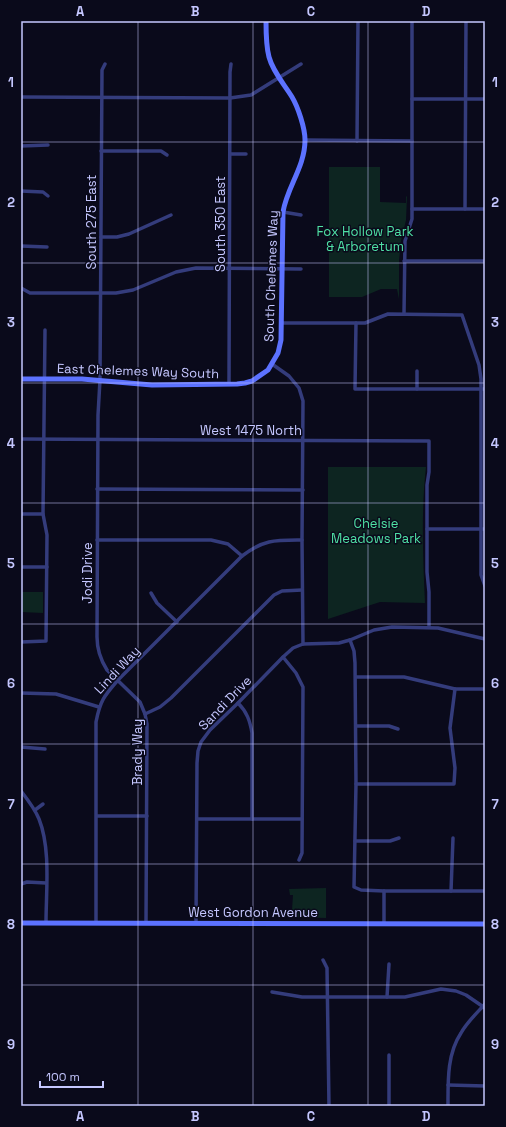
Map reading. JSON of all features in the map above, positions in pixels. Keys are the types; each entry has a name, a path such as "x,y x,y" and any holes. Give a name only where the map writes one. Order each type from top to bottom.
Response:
{"street":[{"name":"South Chelemes Way","path":"266,21 266,40 269,58 279,78 293,97 302,124 305,140 301,166 285,199 283,212 281,340 278,353 272,364"},
{"path":"357,140 358,21"},
{"path":"404,314 405,241 412,219 412,21"},
{"path":"465,209 466,21"},
{"name":"South 275 East","path":"98,415 100,380 102,70 105,64"},
{"name":"South 350 East","path":"229,384 231,64"},
{"path":"21,97 230,98 251,95 301,64"},
{"path":"412,99 485,99"},
{"path":"305,140 412,141"},
{"path":"21,146 48,145"},
{"path":"101,151 161,151 166,155"},
{"path":"230,154 246,154"},
{"path":"21,191 43,192 48,196"},
{"path":"412,209 485,209"},
{"path":"283,212 302,215"},
{"path":"101,237 117,237 129,234 171,215"},
{"path":"21,246 47,246"},
{"path":"404,261 485,261"},
{"path":"22,288 30,293 116,293 133,290 176,272 186,270 229,268 301,269"},
{"path":"282,323 356,323 372,321 388,314 462,314 479,365 483,389 480,432 480,575 485,586"},
{"path":"356,323 355,389 483,389"},
{"path":"21,642 46,641 47,535 43,514 45,330"},
{"path":"272,364 289,376 300,388 303,400 303,644 332,644 350,640 383,628 429,627 447,629 485,639"},
{"name":"East Chelemes Way South","path":"21,379 82,379 152,385 237,384 252,381 260,376 272,364"},
{"path":"417,372 417,389"},
{"name":"Jodi Drive","path":"98,415 97,648 103,664 140,702 145,714"},
{"name":"West 1475 North","path":"21,439 429,441 427,529"},
{"path":"98,489 303,490"},
{"path":"21,514 43,514"},
{"path":"429,627 427,529 485,529"},
{"path":"97,540 211,540 228,544 242,556"},
{"name":"Lindi Way","path":"96,923 96,722 102,699 118,680 242,556 262,544 283,540 302,540"},
{"path":"21,567 47,567"},
{"name":"Brady Way","path":"146,923 147,724 145,714 160,707 171,698 274,595 282,591 302,590"},
{"path":"151,593 157,603 177,622"},
{"path":"350,640 355,657 356,677 354,887 361,890 485,891"},
{"name":"Sandi Drive","path":"196,923 198,751 210,730 293,648 303,644"},
{"path":"284,657 296,673 303,687 302,853 299,860"},
{"path":"356,677 404,677 455,689 485,689"},
{"path":"356,784 454,784 455,768 450,728 455,689"},
{"path":"21,693 49,693 99,707"},
{"path":"238,704 246,712 252,733 252,819"},
{"path":"356,726 389,726 398,729"},
{"path":"21,747 45,749"},
{"path":"21,791 35,810 47,845 46,923"},
{"path":"35,810 43,804"},
{"path":"96,816 147,816"},
{"path":"197,819 302,819"},
{"path":"355,841 390,841 399,838"},
{"path":"451,890 453,838"},
{"path":"21,884 27,882 46,883"},
{"path":"384,890 384,922"},
{"name":"West Gordon Avenue","path":"21,923 384,922 485,924"},
{"path":"323,960 327,968 329,1106"},
{"path":"388,997 389,964"},
{"path":"272,992 302,997 405,997 442,989 456,991 466,995 484,1006 460,1033 453,1048 448,1075 448,1106"},
{"path":"389,1055 389,1106"},
{"path":"448,1085 485,1086"}],"green space":[{"name":"Fox Hollow Park & Arboretum","path":"329,167 380,167 380,202 406,203 406,196 407,197 406,220 401,241 399,261 399,299 397,289 381,289 362,297 329,297"},
{"name":"Chelsie Meadows Park","path":"328,467 426,467 423,518 425,603 380,602 328,619"},
{"path":"21,592 43,592 43,613 21,612"},
{"path":"326,888 326,918 288,917 288,911 292,910 293,895 290,895 289,889"}]}
